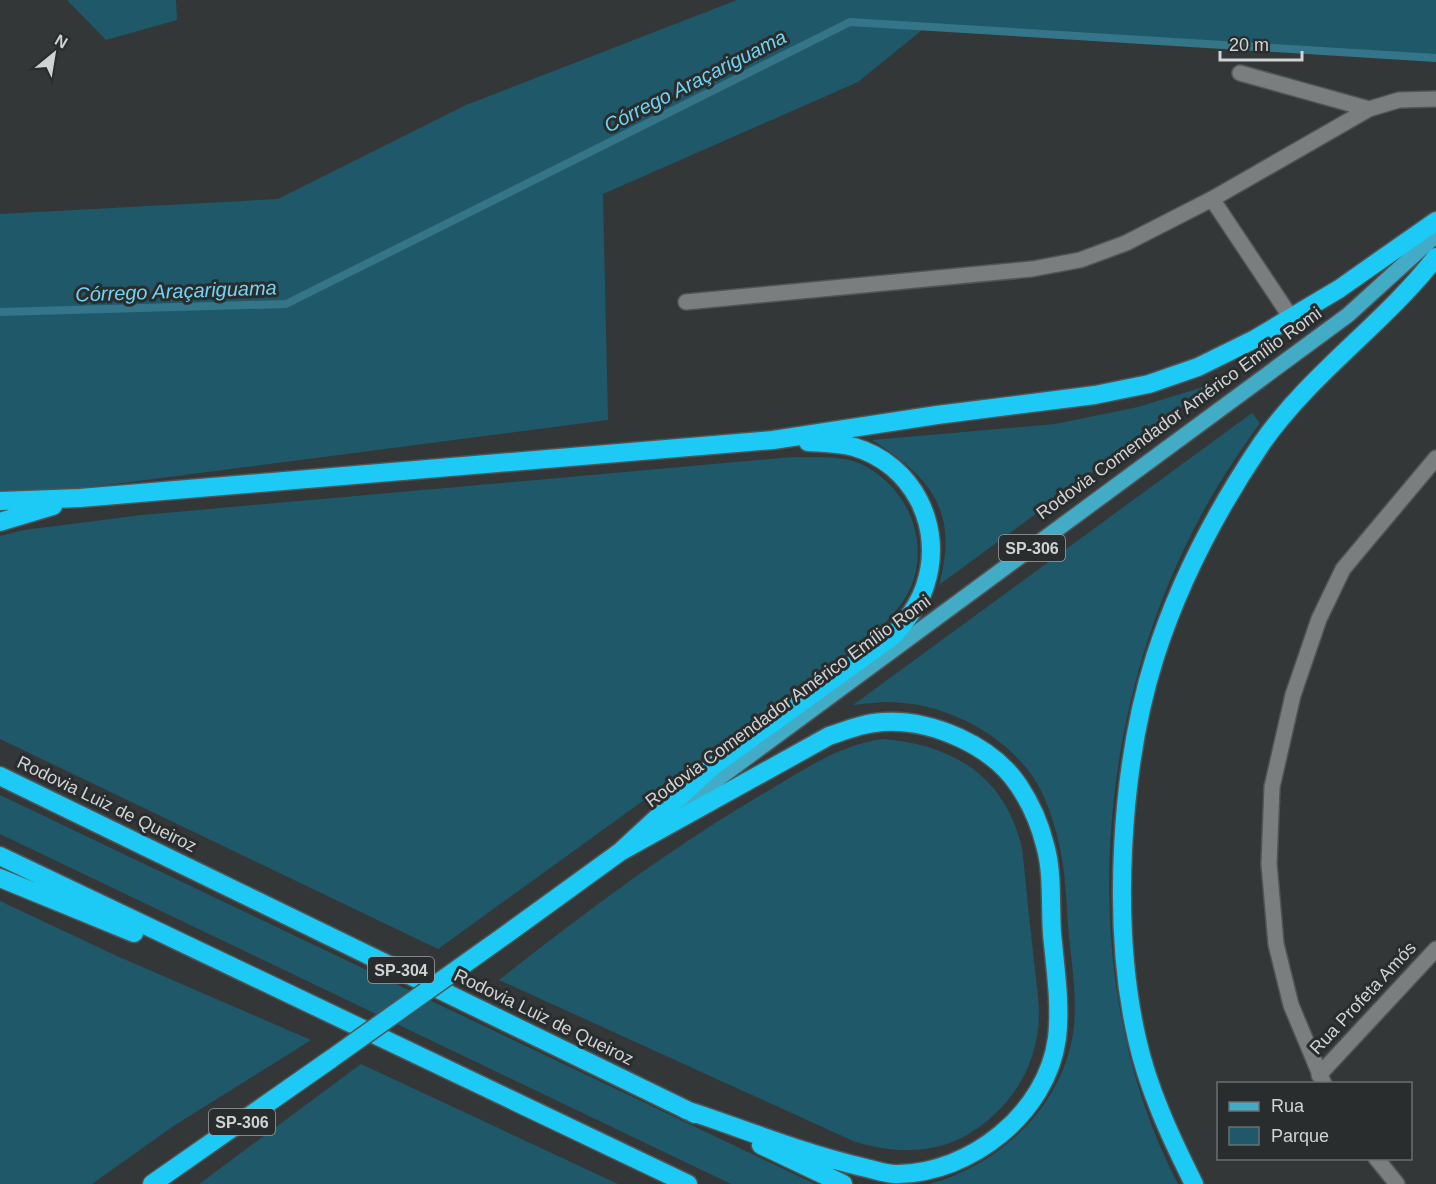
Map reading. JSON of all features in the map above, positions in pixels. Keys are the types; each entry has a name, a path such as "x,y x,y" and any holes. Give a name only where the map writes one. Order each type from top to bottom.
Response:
{"highway":[{"path":"0,501 80,498 773,440 937,415 1095,395 1149,384 1197,367 1292,319 1436,221"},
{"path":"1194,1184 1168,1132 1137,1040 1124,960 1123,866 1130,767 1155,658 1184,585 1222,507 1264,441 1310,385 1436,257"},
{"path":"620,852 713,766 893,636 910,616 925,586 931,562 932,540 921,503 910,482 894,467 853,447 773,440"},
{"path":"0,522 80,498"},
{"path":"620,852 829,736 859,726 881,722 902,722 929,728 973,745 992,758 1019,785 1035,815 1046,848 1057,994 1057,1039 1046,1075 1028,1107 1003,1132 972,1154 938,1170 895,1175 843,1162 686,1110"},
{"path":"0,763 115,831"},
{"name":"Rodovia Luiz de Queiroz","path":"0,776 843,1184"},
{"name":"Rodovia Comendador Américo Emílio Romi","path":"152,1184 620,852"},
{"path":"0,856 688,1184"},
{"path":"0,878 320,1010"}],"main road":[{"name":"Rodovia Comendador Américo Emílio Romi","path":"620,852 1348,315 1436,235"}],"street":[{"path":"1240,74 1369,109"},
{"path":"686,302 1032,269 1070,262 1126,243 1212,199 1369,109 1400,100 1436,99"},
{"path":"1212,199 1292,319"},
{"path":"1321,1079 1291,1005 1276,944 1269,864 1272,787 1293,695 1319,619 1343,568 1436,458"},
{"name":"Rua Profeta Amós","path":"1321,1079 1436,949"},
{"path":"1378,1160 1397,1184"}],"green space":[{"path":"67,0 176,0 177,20 106,40"},
{"path":"737,0 1436,0 1436,58 927,26 858,82 603,194 608,420 84,488 0,491 0,214 278,199 466,105"},
{"path":"1213,384 939,585 945,537 936,499 911,468 872,440 1055,424 1138,407"},
{"path":"1252,413 1260,423 1211,497 1162,599 1136,681 1118,765 1110,852 1111,939 1123,1024 1145,1106 1178,1184 929,1184 956,1175 981,1162 1004,1146 1026,1127 1044,1105 1058,1080 1068,1054 1075,1014 1065,879 1056,832 1044,796 1033,777 1005,746 970,723 930,708 889,702 853,705"},
{"path":"793,457 836,458 861,464 878,474 903,501 911,518 918,554 909,591 895,612 878,631 438,949 0,739 0,536 24,530 142,515"},
{"path":"883,739 932,748 954,757 973,769 989,783 1003,801 1014,823 1022,848 1038,1000 1037,1034 1027,1069 1019,1085 996,1113 967,1135 940,1146 911,1150 882,1148 853,1141 499,980 630,881 733,812 795,774 837,752"},
{"path":"0,795 815,1184 731,1184 0,834"},
{"path":"0,901 117,956 311,1040 175,1125 92,1184 0,1184"},
{"path":"361,1064 618,1184 199,1184"}],"waterway":[{"name":"Córrego Araçariguama","path":"0,312 286,304 850,22 1436,58"}]}
